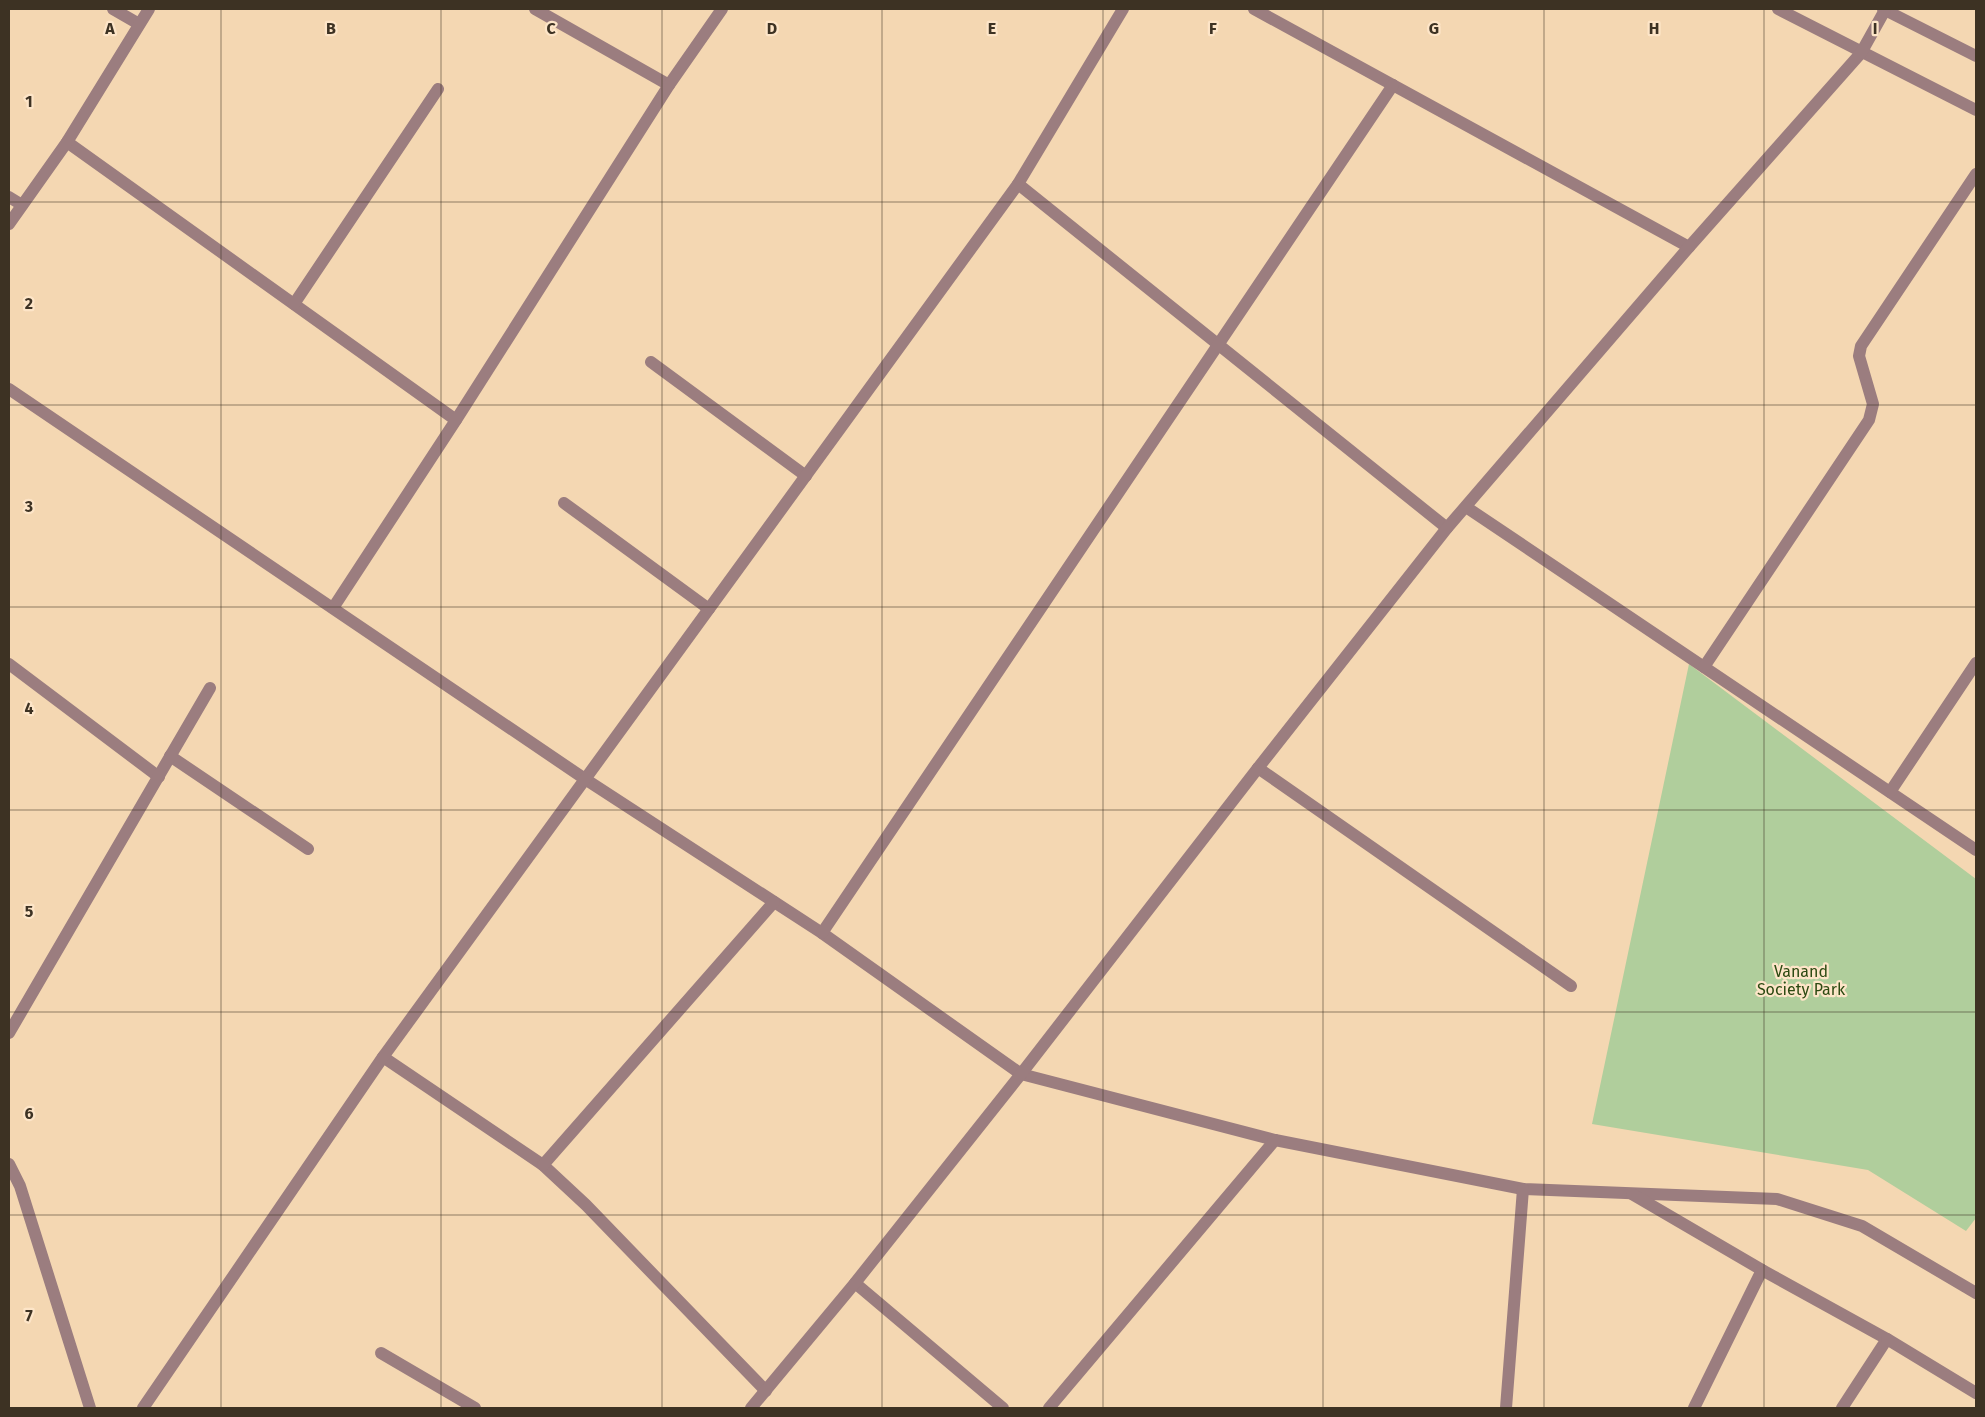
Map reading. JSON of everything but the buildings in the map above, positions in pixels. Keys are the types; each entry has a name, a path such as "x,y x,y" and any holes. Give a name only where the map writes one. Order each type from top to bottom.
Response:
{"street":[{"path":"113,9 139,24"},
{"path":"9,224 67,142 148,9"},
{"path":"535,9 669,86"},
{"path":"333,608 456,420 669,86 722,9"},
{"path":"143,1408 383,1057 1018,184 1123,9"},
{"path":"1254,9 1689,247"},
{"path":"1778,9 1976,110"},
{"path":"751,1408 855,1283 1021,1074 1447,528 1689,247 1861,53 1884,9 1976,56"},
{"path":"822,933 1393,85"},
{"path":"294,304 438,89"},
{"path":"67,142 456,420"},
{"path":"1704,667 1870,420 1873,404 1859,356 1861,346 1976,174"},
{"path":"1018,184 1447,528"},
{"path":"9,197 22,206"},
{"path":"651,362 806,476"},
{"path":"9,389 585,779 822,933 1021,1074 1275,1140 1523,1189 1777,1199 1862,1226 1976,1294"},
{"path":"564,503 709,609"},
{"path":"1466,507 1976,850"},
{"path":"1890,792 1976,663"},
{"path":"9,664 158,777"},
{"path":"9,1033 210,688"},
{"path":"170,756 308,849"},
{"path":"1258,768 1571,986"},
{"path":"544,1165 774,902"},
{"path":"383,1057 544,1165 586,1205 766,1391"},
{"path":"1049,1408 1275,1140"},
{"path":"9,1164 20,1186 90,1408"},
{"path":"1506,1408 1523,1189"},
{"path":"1631,1193 1762,1270 1887,1339 1976,1394"},
{"path":"1694,1408 1762,1270"},
{"path":"855,1283 1003,1408"},
{"path":"1842,1408 1887,1339"},
{"path":"382,1353 474,1408"}],"green space":[{"name":"Vanand Society Park","path":"1689,664 1976,879 1976,1218 1966,1231 1868,1170 1592,1124"}]}
